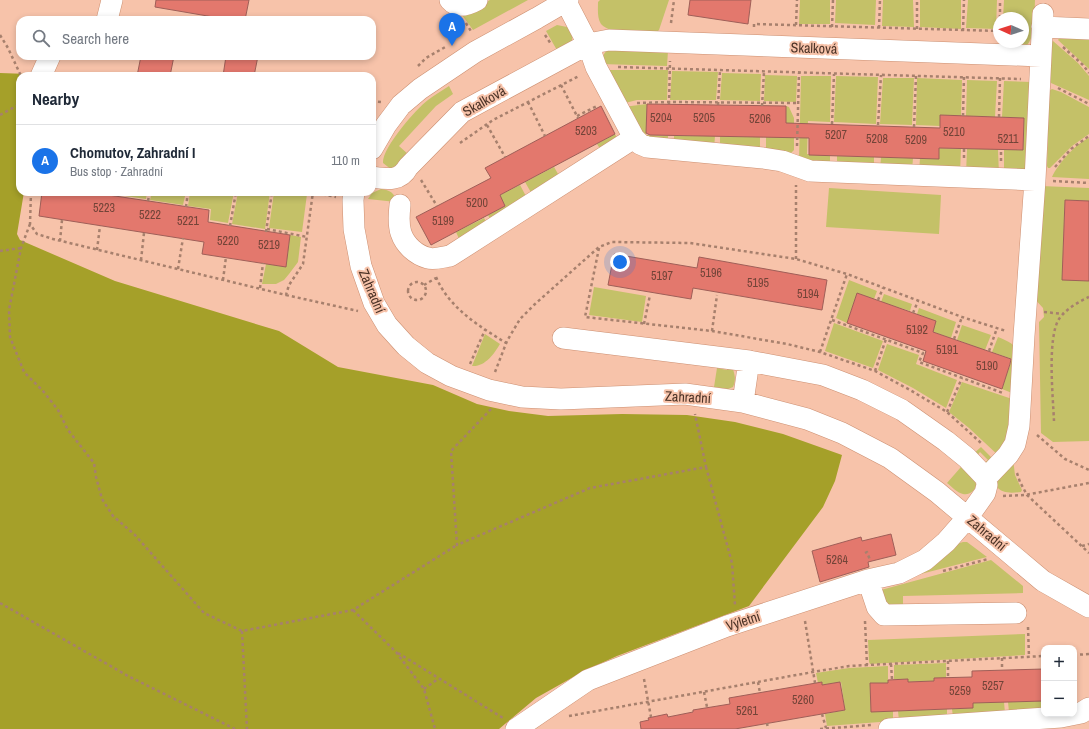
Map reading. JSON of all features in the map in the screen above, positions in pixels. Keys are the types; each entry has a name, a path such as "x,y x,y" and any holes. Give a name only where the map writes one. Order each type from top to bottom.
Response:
{"street":[{"path":"108,16 112,0"},
{"path":"450,0 460,6 477,0"},
{"path":"376,142 386,124 401,105 420,89 475,52 537,18 566,0 588,44 596,67 634,138 640,144 647,147 763,158 782,161 810,171 1035,180"},
{"path":"1015,444 1020,408 1035,180 1040,56 1046,23 1089,29"},
{"name":"Skalková","path":"376,178 393,179 398,178 405,173 419,174 462,112 588,44 609,40 1040,56"},
{"path":"44,72 48,60"},
{"path":"400,205 399,222 401,232 414,252 428,258 450,256 634,138"},
{"name":"Zahradní","path":"354,196 354,229 360,266 374,303 388,325 406,346 427,363 451,376 489,390 522,397 561,398 691,395 744,402 807,419 842,433 890,458 937,492 1043,581 1089,606"},
{"path":"563,338 749,361 823,375 862,390 902,410 946,441 967,458 985,485"},
{"path":"744,402 749,361"},
{"name":"Výletní","path":"517,728 588,680 736,623 868,580 899,573 925,560 946,542 968,518 985,485 1015,444"},
{"path":"868,580 877,608 884,615 1016,613"},
{"path":"889,729 1061,717 1081,713 1089,708"}],"path":[{"path":"796,26 797,0"},
{"path":"832,27 833,0"},
{"path":"879,28 880,0"},
{"path":"917,0 917,29"},
{"path":"963,31 964,0"},
{"path":"1000,0 1000,12"},
{"path":"1046,23 1052,37 1083,65 1089,73"},
{"path":"753,46 754,24 993,31"},
{"path":"0,35 19,72"},
{"path":"669,103 671,43"},
{"path":"459,144 487,124 596,67 1039,80 1089,104"},
{"path":"718,104 720,70"},
{"path":"762,104 764,72"},
{"path":"796,259 796,166 799,73"},
{"path":"832,124 834,74"},
{"path":"878,125 881,75"},
{"path":"914,126 916,76"},
{"path":"963,116 964,78"},
{"path":"998,117 1000,78"},
{"path":"561,85 578,118"},
{"path":"376,101 383,102"},
{"path":"528,102 545,136"},
{"path":"617,107 638,102 798,104"},
{"path":"0,115 16,106"},
{"path":"487,124 505,157"},
{"path":"1035,180 1050,173 1071,149 1089,136"},
{"path":"419,174 437,206"},
{"path":"1035,180 1089,183"},
{"path":"31,196 30,224 21,248 9,310 10,336 24,372 43,391 58,410 68,430 94,463 102,499 113,516 135,536 204,613 242,631 353,610 457,545 590,488 706,467"},
{"path":"148,201 149,196"},
{"path":"186,207 187,196"},
{"path":"230,226 235,196"},
{"path":"271,196 266,230 307,236"},
{"path":"286,295 289,285 303,264 312,196"},
{"path":"60,241 62,220"},
{"path":"30,224 37,234 60,241 360,312"},
{"path":"97,250 100,226"},
{"path":"141,260 144,233"},
{"path":"178,269 183,238"},
{"path":"457,545 451,451 493,407 489,390 506,343 520,319 535,304 599,247 612,242 690,243 796,259 847,274 962,317 1024,336"},
{"path":"0,251 21,248"},
{"path":"223,280 226,257"},
{"path":"428,258 439,283 453,303 466,316 506,343"},
{"path":"260,288 263,263"},
{"path":"820,352 847,274"},
{"path":"424,285 436,277"},
{"path":"419,282 424,285 426,291 422,298 417,300 409,295 408,290 413,283 419,282"},
{"path":"878,300 883,288"},
{"path":"644,324 650,295"},
{"path":"712,331 717,295"},
{"path":"1054,421 1053,335 1059,320 1065,312 1089,297"},
{"path":"913,313 918,301"},
{"path":"954,339 962,317"},
{"path":"832,320 923,353 919,362 962,378 1020,408 1051,448 1065,459 1089,470"},
{"path":"988,351 997,328"},
{"path":"470,364 485,330"},
{"path":"875,371 886,339"},
{"path":"947,412 962,378"},
{"path":"691,395 706,467 732,563 736,623"},
{"path":"1015,444 1017,473 1020,482 1028,495 1089,553"},
{"path":"985,485 1007,496 1028,495 1089,483"},
{"path":"1082,546 1089,544"},
{"path":"0,603 128,676 235,729"},
{"path":"353,610 396,652 424,689 435,729"},
{"path":"804,616 815,683"},
{"path":"865,617 867,665"},
{"path":"242,631 247,729"},
{"path":"396,652 517,728"},
{"path":"1077,654 1089,654"},
{"path":"566,717 648,701 849,666 1041,656"},
{"path":"1002,658 1002,670"},
{"path":"948,661 948,678"},
{"path":"891,664 892,680"},
{"path":"643,672 651,717"},
{"path":"424,689 439,679"},
{"path":"758,682 760,693"},
{"path":"704,692 707,707"},
{"path":"822,714 826,728"},
{"path":"767,723 768,729"}],"shaded area":[{"path":"490,0 528,0 473,30 462,15"},
{"path":"600,0 669,0 659,30 654,35 618,32 606,28 601,24 599,19 598,2"},
{"path":"800,0 830,0 830,24 799,24"},
{"path":"836,0 876,0 875,25 835,23"},
{"path":"883,0 913,0 914,27 882,26"},
{"path":"920,0 961,0 961,29 920,27"},
{"path":"968,0 997,0 997,12 993,12 993,29 966,28"},
{"path":"1004,0 1035,0 1034,28 1029,42 1029,12 1003,12"},
{"path":"557,25 567,27 572,34 572,43 558,52 546,31"},
{"path":"1061,36 1089,37 1089,69 1058,40"},
{"path":"1053,41 1078,63 1089,76 1089,100 1049,81 1050,42"},
{"path":"607,50 668,51 667,66 601,64"},
{"path":"603,70 668,70 667,100 637,100 621,104"},
{"path":"672,71 718,72 716,100 670,100"},
{"path":"0,73 16,74 16,196 23,196 17,234 20,240 115,281 279,331 338,367 433,385 477,404 509,411 548,416 622,414 687,415 735,422 783,434 842,455 835,481 823,507 749,606 617,656 584,671 536,698 499,729 0,729"},
{"path":"722,73 761,74 760,101 720,100"},
{"path":"765,75 797,76 796,102 764,101"},
{"path":"801,76 831,76 830,122 808,121 807,154 830,156 830,168 799,160"},
{"path":"836,76 878,77 876,124 834,122"},
{"path":"883,78 914,78 912,125 880,124"},
{"path":"917,78 962,80 961,116 940,115 940,126 916,125"},
{"path":"967,80 997,81 995,117 966,116"},
{"path":"1004,81 1031,82 1028,172 1004,175 1004,150 1023,150 1024,118 1002,117"},
{"path":"449,86 453,94 436,106 399,146 409,155 392,170 383,163 384,156 394,139 408,120 423,105 433,96"},
{"path":"1052,89 1061,92 1089,107 1089,134 1072,146 1050,168 1048,168 1049,91"},
{"path":"647,104 646,135 668,136 668,146 638,135 623,107"},
{"path":"786,106 789,107 794,118 794,150 791,153 766,155 766,137 786,137"},
{"path":"615,134 619,142 603,153 597,144"},
{"path":"674,136 715,136 714,149 674,146"},
{"path":"720,136 760,137 760,154 720,150"},
{"path":"1089,138 1089,179 1052,177 1058,166 1068,155 1078,145"},
{"path":"939,148 961,149 960,173 919,172 920,158 939,159"},
{"path":"967,149 998,149 999,175 966,174"},
{"path":"837,156 874,157 874,169 837,168"},
{"path":"881,157 913,158 912,171 880,170"},
{"path":"554,167 561,179 533,196 525,182"},
{"path":"520,185 528,200 492,223 488,215 505,206 500,195"},
{"path":"1041,186 1089,188 1089,201 1065,200 1062,279 1089,281 1089,441 1053,442 1041,433 1039,322 1044,317 1043,308 1033,297"},
{"path":"829,188 941,195 939,234 826,227"},
{"path":"381,189 392,192 396,202 368,199 370,196 376,196 376,191"},
{"path":"125,196 146,196 146,199"},
{"path":"151,196 185,196 183,205 150,200"},
{"path":"189,196 233,196 228,223 210,220 211,209 188,206"},
{"path":"237,196 269,196 265,229 232,224"},
{"path":"273,196 307,196 302,232 269,228"},
{"path":"484,218 488,225 461,243 456,232"},
{"path":"290,235 301,237 298,262 284,280 276,284 262,284 266,264 286,266"},
{"path":"849,280 877,291 874,299 857,293 847,323 836,318"},
{"path":"594,287 646,296 642,322 589,315"},
{"path":"884,294 912,304 910,311 881,302"},
{"path":"919,308 956,322 951,338 933,332 936,321 917,314"},
{"path":"834,323 883,341 873,368 825,351"},
{"path":"962,325 991,335 985,350 957,340"},
{"path":"485,334 500,344 489,359 477,366 472,366"},
{"path":"998,337 1012,344 1016,354 1017,395 1002,389 1012,359 992,352"},
{"path":"887,344 919,355 916,364 957,380 946,408 913,388 878,370"},
{"path":"728,366 733,369 735,380 733,387 728,389 714,387 717,368 727,370"},
{"path":"962,382 1015,400 1015,427 1000,457 969,428 949,412"},
{"path":"981,447 996,462 984,463 988,460 980,452 975,458 972,455"},
{"path":"1013,459 1015,475 1022,490 1021,492 1004,492 996,486 997,476"},
{"path":"961,467 972,477 976,484 975,489 968,494 959,492 947,483"},
{"path":"967,542 987,557 909,577 957,544"},
{"path":"991,560 1023,586 1023,593 903,596 903,610 882,602 881,590"},
{"path":"1025,634 1025,655 870,664 869,662 868,640"},
{"path":"946,663 946,678 934,681 908,682 908,679 894,679 894,665"},
{"path":"888,666 888,683 870,683 871,711 893,711 893,721 827,726 825,714 845,710 841,682 822,685 822,682 818,683 816,673 849,668"},
{"path":"1041,701 1041,709 1009,712 1008,702"},
{"path":"1004,702 1005,713 953,717 952,709 973,708 973,703"},
{"path":"947,709 947,717 899,721 898,711"}],"building":[{"path":"156,0 249,0 246,16 208,16 155,7"},
{"path":"690,0 751,0 748,24 688,15"},
{"path":"140,60 173,60 171,72 138,72"},
{"path":"225,60 257,60 255,72 224,72"},
{"path":"647,104 786,106 786,123 940,128 940,115 1024,118 1023,150 939,148 939,159 809,155 809,138 650,135 646,133"},
{"path":"601,106 615,134 500,195 505,206 431,245 416,217 491,178 485,168"},
{"path":"42,196 115,196 209,210 208,222 290,235 286,267 202,254 204,242 39,216"},
{"path":"1065,200 1089,201 1089,281 1062,280"},
{"path":"614,254 697,268 699,257 827,280 822,310 693,288 691,299 608,285"},
{"path":"857,293 936,321 933,332 1011,359 1002,389 923,361 926,351 847,323"},
{"path":"891,534 896,555 868,562 869,567 820,582 812,551 861,537 862,541"},
{"path":"1041,669 1041,701 973,703 973,708 871,712 870,683 888,683 888,680 908,679 908,682 934,681 934,678 972,677 972,671"},
{"path":"822,682 822,685 840,682 845,710 735,729 641,729 640,722 649,720 648,718 667,714 668,717 693,712 693,710 730,704 729,698"}],"place":[{"name":"Chomutov, Zahradní I","path":"452,46"}]}
